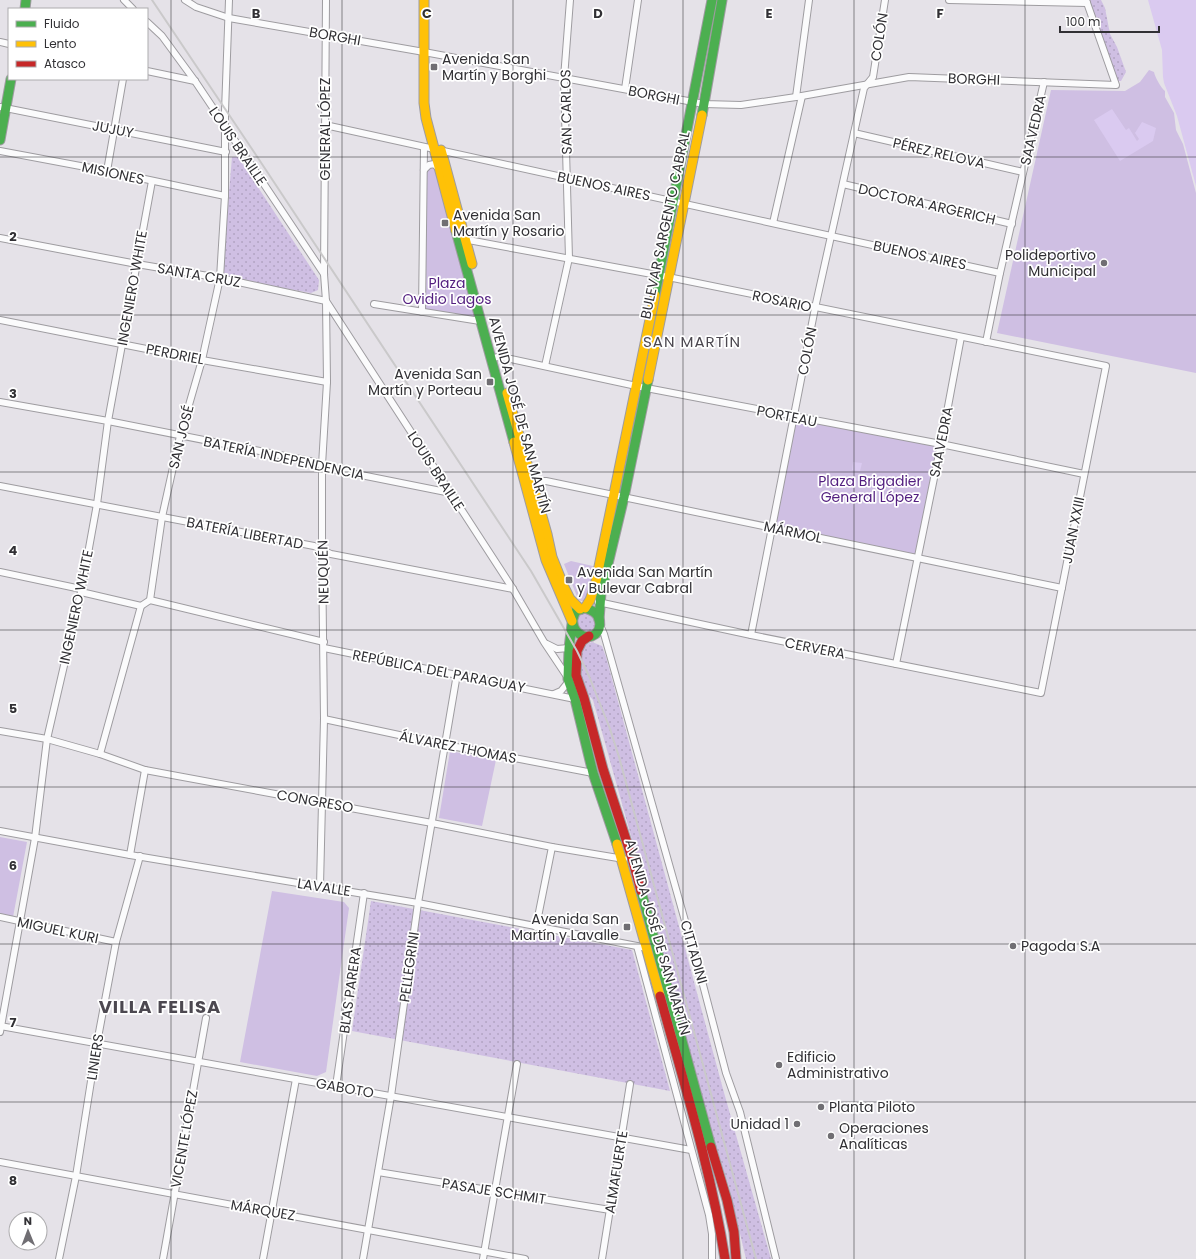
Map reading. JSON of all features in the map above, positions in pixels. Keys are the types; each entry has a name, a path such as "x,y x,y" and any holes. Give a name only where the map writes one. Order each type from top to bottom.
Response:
{"main road":[{"name":"AVENIDA JOSÉ DE SAN MARTÍN","path":"424,0 431,110 438,168 461,239 480,321 494,358"},
{"name":"AVENIDA JOSÉ DE SAN MARTÍN","path":"427,52 431,0"},
{"name":"BULEVAR SARGENTO CABRAL","path":"679,203 693,102 712,0"},
{"name":"BULEVAR SARGENTO CABRAL","path":"599,622 595,601 619,496 679,203 704,104 722,0"},
{"path":"0,140 3,107 11,80"},
{"name":"AVENIDA JOSÉ DE SAN MARTÍN","path":"437,150 528,481 546,560 572,623 569,648 568,680 575,699 593,773 622,860 647,948 718,1214 724,1259"},
{"name":"AVENIDA JOSÉ DE SAN MARTÍN","path":"528,481 547,534 552,558 570,598 582,609"},
{"name":"BULEVAR SARGENTO CABRAL","path":"582,609 595,601"},
{"path":"582,609 593,611 599,622 596,633 590,636 583,636 579,634 572,623 573,614 582,609"},
{"name":"AVENIDA JOSÉ DE SAN MARTÍN","path":"590,636 582,641 577,651 576,675 603,768 632,858 698,1101 727,1200 734,1232 736,1259"},
{"path":"727,1200 736,1227 742,1259"}],"street":[{"name":"BORGHI","path":"185,0 196,7 229,18 427,52 704,104 741,105 799,97 909,77 1116,85 1086,2"},
{"name":"SAN JOSÉ","path":"150,600 162,517 180,436 202,360 220,278 225,196 225,111 229,0"},
{"name":"GENERAL LÓPEZ","path":"324,258 326,0"},
{"name":"SAN CARLOS","path":"545,366 569,258 564,78 570,0"},
{"path":"625,89 638,0"},
{"path":"774,223 799,97 809,0"},
{"name":"COLÓN","path":"751,635 815,308 864,88 873,77 885,0"},
{"path":"948,0 1086,2"},
{"path":"124,1 132,8"},
{"name":"LOUIS BRAILLE","path":"148,23 162,36 195,81 324,274"},
{"path":"148,71 195,81"},
{"path":"107,171 123,80"},
{"name":"SAAVEDRA","path":"986,342 1000,273 1044,82"},
{"name":"JUJUY","path":"3,107 226,152"},
{"name":"BUENOS AIRES","path":"325,125 1000,273"},
{"name":"PÉREZ RELOVA","path":"854,133 1023,172"},
{"path":"422,312 424,147"},
{"name":"MISIONES","path":"0,150 225,196"},
{"path":"424,170 429,165 434,164 438,168"},
{"name":"INGENIERO WHITE","path":"0,1028 35,838 48,739 81,590 97,504 108,421 152,181"},
{"name":"DOCTORA ARGERICH","path":"843,184 1012,224"},
{"name":"SANTA CRUZ","path":"0,238 220,278 326,301"},
{"name":"ROSARIO","path":"461,239 569,258 1106,366"},
{"name":"NEUQUÉN","path":"320,886 324,719 322,465 327,382 324,258"},
{"name":"LOUIS BRAILLE","path":"326,301 513,589 568,680"},
{"path":"374,304 480,321"},
{"name":"PERDRIEL","path":"0,320 202,360 327,382"},
{"name":"SAAVEDRA","path":"896,664 941,444 961,337"},
{"name":"PORTEAU","path":"494,358 506,358 641,387 941,444 1084,474"},
{"name":"JUAN XXIII","path":"1041,693 1106,366"},
{"name":"BATERÍA INDEPENDENCIA","path":"0,402 108,421 315,462 331,469 451,493"},
{"name":"MÁRMOL","path":"528,481 546,481 1062,588"},
{"name":"BATERÍA LIBERTAD","path":"0,486 314,546 331,554 513,589"},
{"path":"0,572 81,590 142,606"},
{"path":"100,754 142,606 150,600"},
{"name":"REPÚBLICA DEL PARAGUAY","path":"150,600 324,645 575,699"},
{"name":"CERVERA","path":"595,601 751,635 1041,693"},
{"name":"CITTADINI","path":"599,622 604,634 702,982 726,1073 740,1112 776,1259"},
{"path":"590,636 601,641 607,647"},
{"path":"544,642 557,649 569,648"},
{"name":"PELLEGRINI","path":"363,1259 392,1096 418,903 457,674"},
{"path":"553,694 561,691 568,680"},
{"name":"ÁLVAREZ THOMAS","path":"324,719 446,745 593,773"},
{"name":"CONGRESO","path":"0,731 48,739 100,754 145,770 622,860 632,858"},
{"path":"130,855 145,770"},
{"name":"LAVALLE","path":"0,831 130,855 364,893 647,948"},
{"path":"536,927 552,847"},
{"name":"LINIERS","path":"59,1259 76,1176 97,1043 116,942 140,856"},
{"name":"BLAS PARERA","path":"336,1086 364,893"},
{"name":"MIGUEL KURI","path":"0,917 116,942"},
{"path":"637,946 709,1214 712,1234 712,1259"},
{"name":"VICENTE LÓPEZ","path":"163,1259 206,1018"},
{"name":"GABOTO","path":"0,1028 97,1043 691,1150"},
{"path":"483,1259 518,1064"},
{"path":"263,1259 296,1079"},
{"name":"ALMAFUERTE","path":"602,1259 630,1084"},
{"name":"MÁRQUEZ","path":"0,1162 526,1259"},
{"name":"PASAJE SCHMIT","path":"378,1172 610,1210"}],"green space":[{"path":"1086,0 1101,0 1105,8 1110,34 1117,47 1126,72 1121,81 1115,81"},
{"name":"Polideportivo Municipal","path":"1149,70 1154,72 1158,82 1165,91 1165,97 1174,113 1176,130 1183,144 1196,193 1196,373 997,333 1051,90 1125,91 1140,82"},
{"path":"232,157 238,157 319,280 318,290 311,293 222,277"},
{"name":"Plaza Ovidio Lagos","path":"434,164 480,321 422,312 424,170"},
{"name":"Plaza Brigadier General López","path":"794,417 941,444 917,558 772,528"},
{"path":"571,561 597,567 586,601 581,601 578,599 564,564"},
{"path":"590,612 593,618 594,626 588,633 577,627 577,616"},
{"path":"592,642 602,646 606,657 723,1089 771,1259 746,1259 729,1187 689,1060 659,936 593,700 582,681 580,666 582,652 585,645"},
{"path":"450,751 496,760 482,826 439,818"},
{"path":"0,837 27,842 13,917 0,914"},
{"path":"272,891 344,902 349,908 326,1072 317,1076 240,1062"},
{"path":"371,901 632,950 670,1091 352,1031"}],"shaded area":[{"path":"1148,0 1196,0 1196,186 1177,116 1164,83 1162,50"},
{"path":"1112,109 1126,130 1129,128 1137,141 1139,139 1135,133 1142,122 1156,128 1153,141 1120,161 1094,120"},
{"path":"853,462 862,463 860,471 852,470"}],"railway":[{"path":"152,0 531,571 577,651 589,676 610,729 619,757 756,1259"}],"traffic: fast":[{"path":"25,8 26,0"},
{"path":"655,295 712,0"},
{"path":"702,115 722,0"},
{"path":"0,140 11,80"},
{"path":"456,231 514,442"},
{"path":"599,620 601,593 624,497 648,380"},
{"path":"585,608 594,612 600,621 598,631 589,637 582,636 577,632 573,622 573,617 576,611 585,608"},
{"path":"572,624 569,648 568,679 575,699 593,773 617,844"},
{"path":"641,891 711,1147"}],"traffic: slow":[{"path":"424,0 424,103 426,118 456,231"},
{"path":"648,380 702,115"},
{"path":"441,150 472,264"},
{"path":"585,608 590,600 595,586 655,295"},
{"path":"507,393 547,534 552,557 570,599 580,609"},
{"path":"514,442 546,560 572,621"},
{"path":"617,844 660,996"}],"traffic: jam":[{"path":"589,636 582,641 577,651 576,675 584,698 603,769 632,858 641,891"},
{"path":"660,996 705,1160 725,1259"},
{"path":"711,1147 727,1200 734,1232 736,1259"}],"place":[{"name":"Avenida San Martín y Borghi","path":"434,67"},
{"name":"Avenida San Martín y Rosario","path":"445,223"},
{"name":"Polideportivo Municipal","path":"1104,263"},
{"name":"Avenida San Martín y Porteau","path":"490,382"},
{"name":"Avenida San Martín y Bulevar Cabral","path":"569,580"},
{"name":"Avenida San Martín y Lavalle","path":"627,927"},
{"name":"Pagoda S.A","path":"1013,946"},
{"name":"Edificio Administrativo","path":"779,1065"},
{"name":"Planta Piloto","path":"821,1107"},
{"name":"Unidad 1","path":"797,1124"},
{"name":"Operaciones Analíticas","path":"831,1136"}],"district":[{"name":"SAN MARTÍN","path":"692,342"},
{"name":"VILLA FELISA","path":"160,1007"}]}
